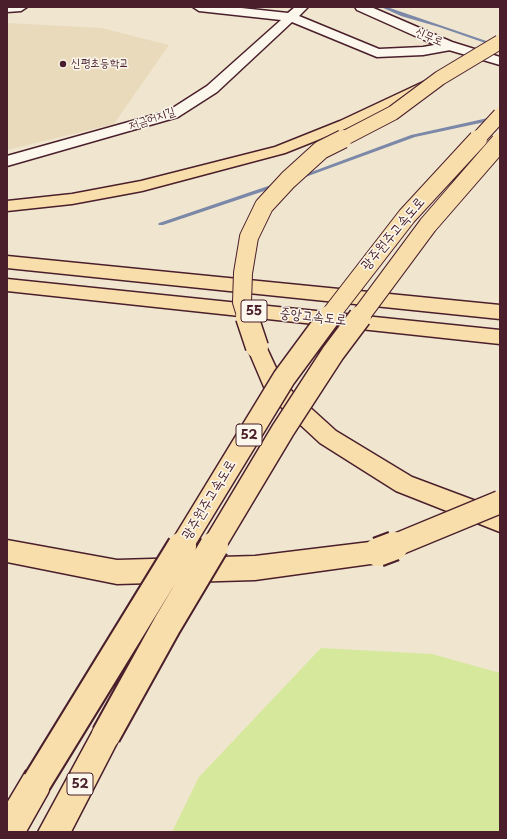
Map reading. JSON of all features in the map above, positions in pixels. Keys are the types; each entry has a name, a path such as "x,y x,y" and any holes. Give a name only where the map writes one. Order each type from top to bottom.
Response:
{"highway":[{"path":"7,206 72,199 142,186 280,150 345,124 440,78 500,42"},
{"path":"440,78 393,113 321,150 288,180 264,206 249,237 243,274 242,302 257,347 275,388 328,437 404,484 500,520"},
{"name":"광주원주고속도로","path":"8,832 284,378 352,285 407,216 500,115"},
{"name":"광주원주고속도로","path":"54,832 167,625 279,437 332,354 428,225 500,142"},
{"name":"중앙고속도로","path":"7,262 500,312"},
{"name":"중앙고속도로","path":"7,285 500,337"},
{"path":"7,551 117,572 255,568 378,552 500,502"}],"street":[{"path":"7,8 21,7"},
{"path":"199,7 290,17 377,53 423,51 451,46"},
{"name":"저금어지길","path":"7,161 173,114 212,89 302,7"},
{"name":"신무로","path":"361,7 451,46 500,61"}],"shaded area":[{"path":"7,23 102,28 169,45 114,124 7,150"}],"green space":[{"path":"321,648 432,654 500,673 500,832 172,832 199,777"}],"waterway":[{"path":"383,7 403,15 496,45"},
{"path":"298,178 413,136 497,118"},
{"path":"161,224 277,185"}],"place":[{"name":"신평초등학교","path":"63,64"}]}
